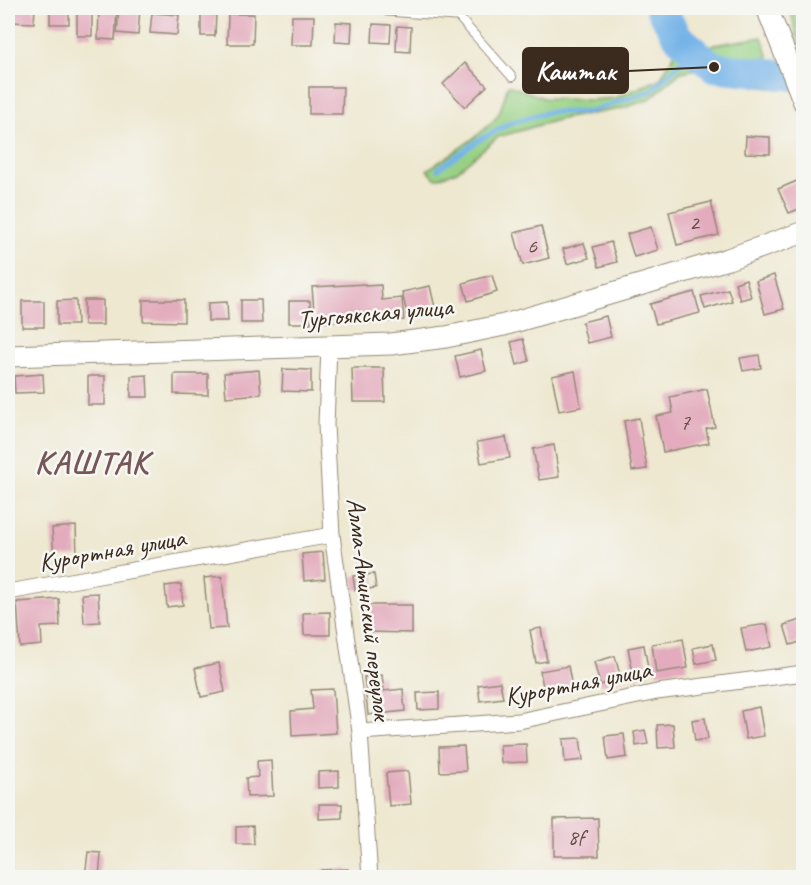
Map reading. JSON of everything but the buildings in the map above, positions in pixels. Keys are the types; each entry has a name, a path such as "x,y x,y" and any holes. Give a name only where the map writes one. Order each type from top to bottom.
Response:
{"main road":[{"path":"767,8 801,95"},
{"name":"Тургоякская улица","path":"8,356 391,344 446,337 504,325 728,259 804,232"}],"street":[{"path":"388,8 455,13"},
{"name":"Алма-Атинский переулок","path":"329,346 326,425 332,536 360,732 370,878"},
{"name":"Курортная улица","path":"8,592 332,536"},
{"name":"Курортная улица","path":"360,732 519,721 657,692 804,673"}],"lane":[{"path":"455,13 512,77"}],"green space":[{"path":"648,8 669,8 700,47 762,37 779,89 754,86 698,69 681,72 648,100 620,109 561,119 498,137 457,171 436,179 427,170 494,120 499,113 508,85 544,98 591,100 615,98 660,79 677,50"},
{"path":"790,8 803,8 803,62"}],"waterway":[{"name":"КАШТАК","path":"660,8 678,37 714,67 804,77"},
{"path":"438,169 479,140 512,122 548,112 588,112 651,91 681,62 714,67"}],"place":[{"name":"Каштак","path":"714,67"}],"district":[{"name":"КАШТАК","path":"92,462"}]}
